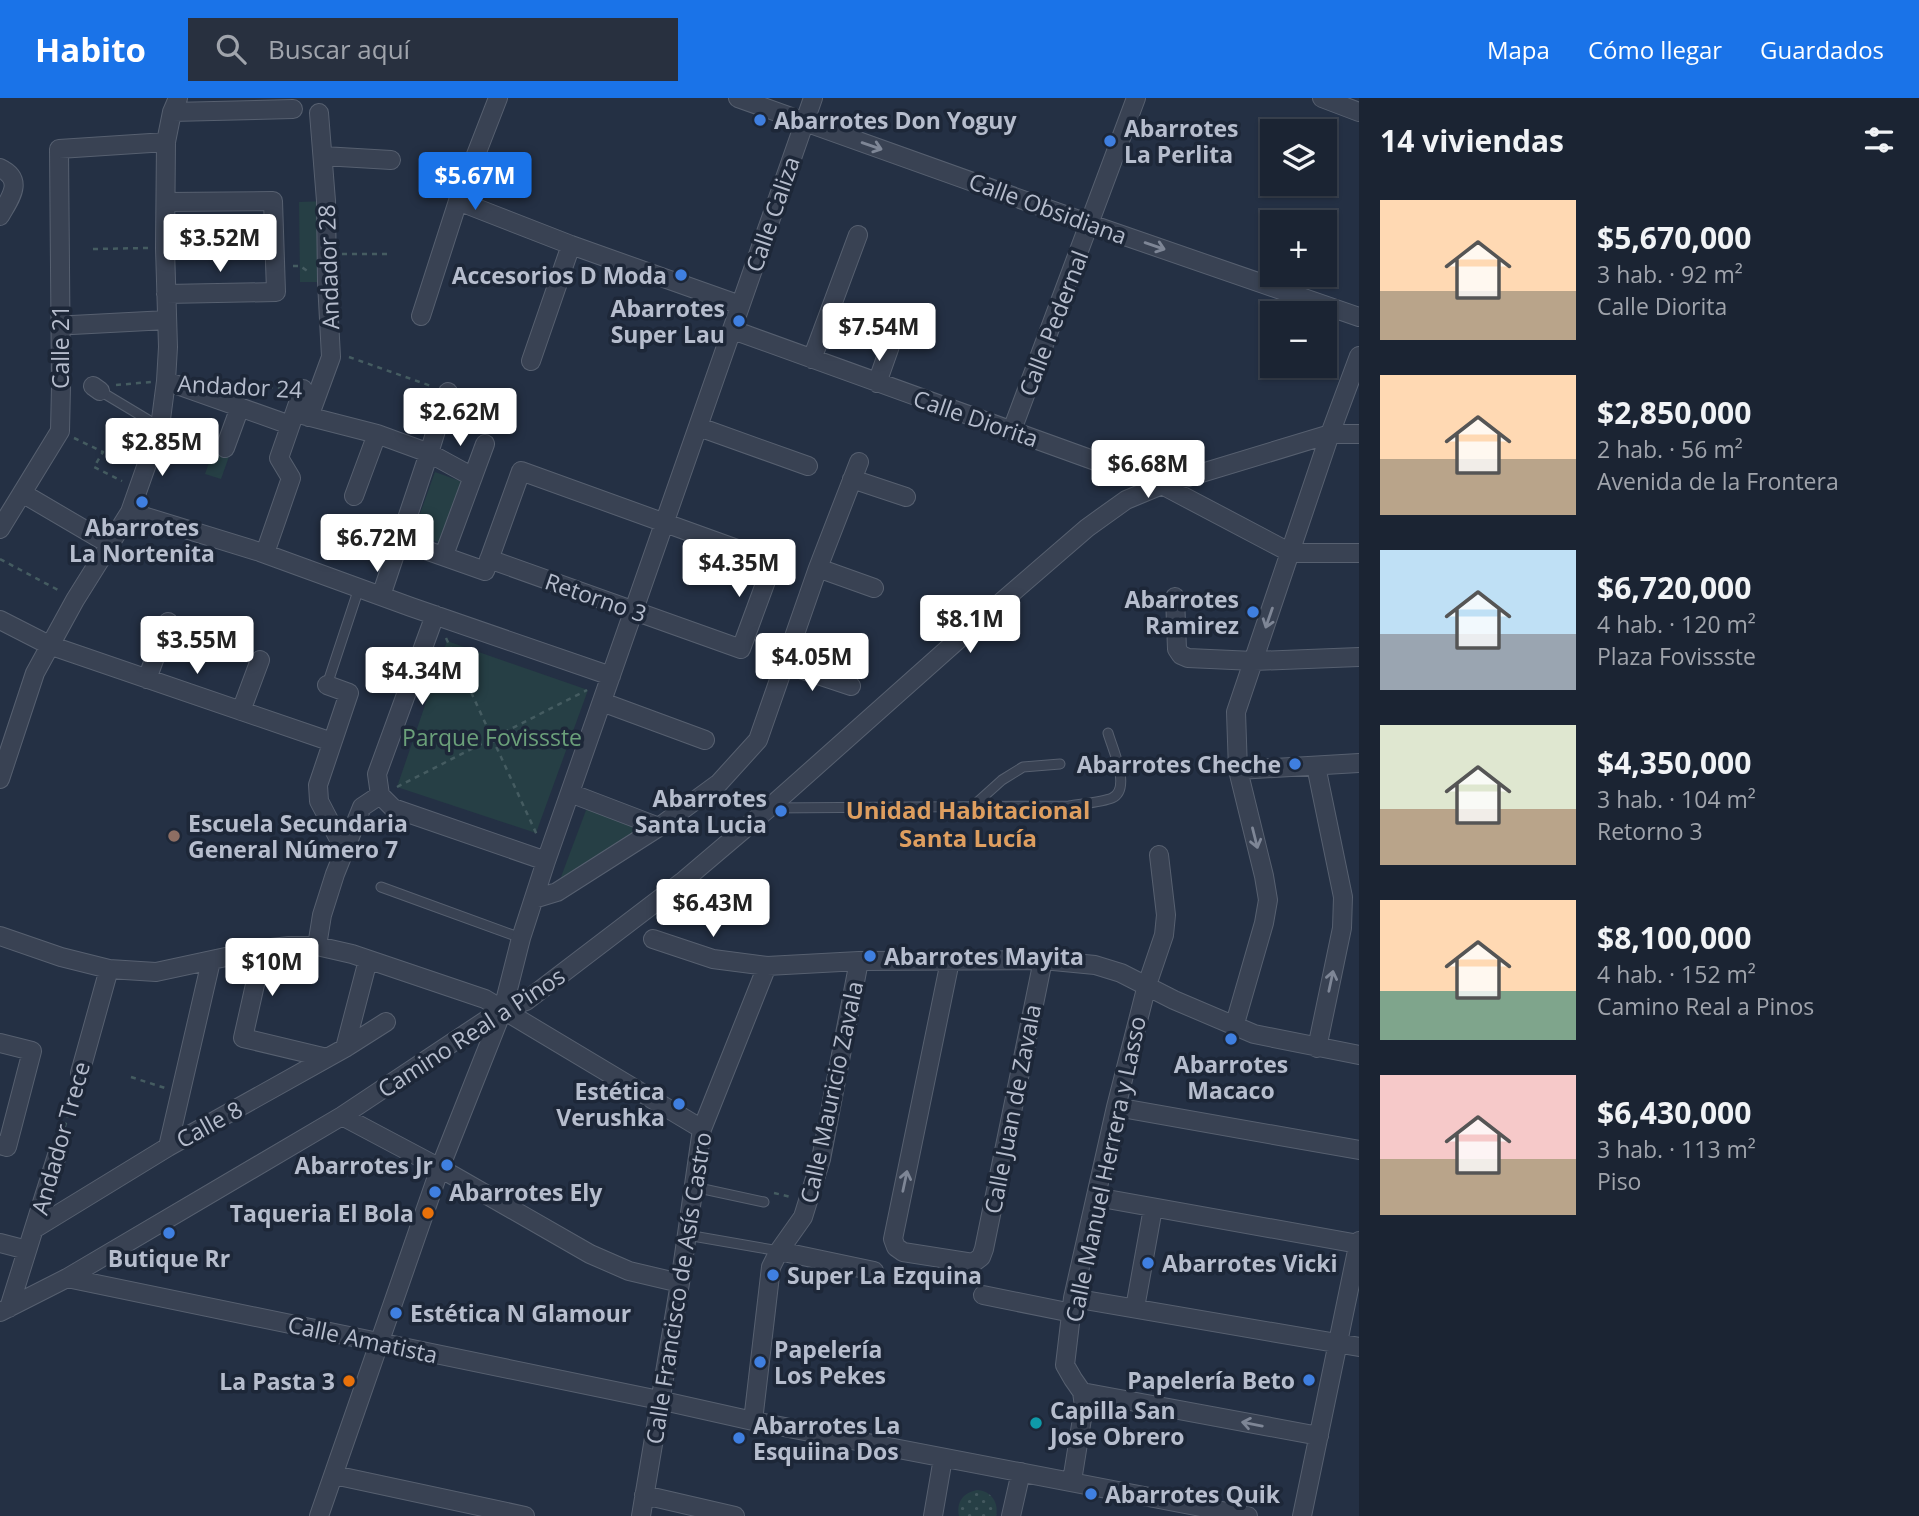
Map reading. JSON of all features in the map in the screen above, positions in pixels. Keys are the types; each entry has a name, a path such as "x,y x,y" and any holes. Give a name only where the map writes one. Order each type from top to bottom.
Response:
{"street":[{"path":"421,316 458,201 498,98"},
{"name":"Calle Obsidiana","path":"738,98 1359,317"},
{"name":"Calle Caliza","path":"319,1516 440,1168 503,1009 521,938 570,793 813,98"},
{"name":"Calle Pedernal","path":"1013,430 1136,98"},
{"path":"1322,98 1359,112"},
{"path":"0,777 34,673 75,600 130,512 160,427 166,382 166,142 175,105 273,104 293,109"},
{"name":"Andador 28","path":"265,554 291,478 279,458 331,357 326,201 319,113"},
{"name":"Calle 21","path":"2,525 60,431 59,149 166,142"},
{"path":"323,156 391,160"},
{"path":"0,167 7,171 14,181 13,191 0,216"},
{"path":"166,202 273,201 276,292 166,294"},
{"path":"458,201 740,305"},
{"path":"812,359 858,235"},
{"path":"531,361 570,244"},
{"path":"877,383 901,315"},
{"path":"72,325 167,320"},
{"name":"Calle Diorita","path":"733,330 1162,485 1290,554"},
{"path":"1234,1027 1268,900 1238,769 1236,712 1359,356"},
{"name":"Andador 24","path":"166,382 240,407 377,434 429,453 473,477"},
{"name":"Andador 28","path":"298,418 303,389"},
{"path":"381,596 448,392"},
{"path":"225,448 240,407"},
{"path":"699,427 808,466"},
{"path":"354,496 377,434"},
{"name":"Camino Real a Pinos","path":"4,1310 67,1278 342,1116 503,1009 527,1001 682,882 1087,528 1126,500 1162,485 1330,434 1359,434"},
{"path":"444,555 485,444"},
{"path":"534,899 557,892 659,827 719,783 758,740 855,470 906,497"},
{"path":"400,541 485,571 521,471 665,522"},
{"path":"22,494 109,544"},
{"path":"130,512 265,554 611,676"},
{"name":"Retorno 3","path":"489,559 741,649 773,562 665,522"},
{"path":"1290,554 1359,553"},
{"path":"818,568 874,588"},
{"path":"1175,597 1177,649 1181,655 1188,658 1254,662 1359,657"},
{"path":"435,615 377,774 380,795 393,808 547,861"},
{"path":"0,620 49,645 332,742"},
{"path":"147,679 168,622"},
{"path":"242,711 260,660"},
{"path":"785,664 851,686"},
{"path":"327,685 349,693 318,785 319,801 345,851"},
{"path":"602,702 705,740"},
{"path":"1238,769 1359,763"},
{"path":"1316,766 1343,897 1342,928 1317,1048"},
{"path":"570,793 659,827"},
{"path":"317,946 322,915 362,807 380,795"},
{"name":"Calle Manuel Herrera y Lasso","path":"1082,1392 1065,1365 1073,1306 1116,1107 1147,985 1164,935 1167,915 1159,855"},
{"path":"0,936 61,957 109,969 156,972 263,949 317,946 333,949 485,999 702,1129"},
{"path":"653,939 713,959 767,966 859,961 1043,960 1095,965 1121,973 1174,1000 1254,1034 1359,1055"},
{"path":"263,949 243,1038 327,1058"},
{"path":"345,1048 368,960"},
{"name":"Calle Juan de Zavala","path":"950,961 893,1239 896,1247 903,1252 973,1263 981,1257 984,1250 1043,960"},
{"path":"168,1147 211,961"},
{"name":"Calle Mauricio Zavala","path":"753,1421 771,1267 803,1217 821,1159 859,961"},
{"name":"Calle Francisco de Asís Castro","path":"641,1516 680,1283 702,1129 767,966"},
{"name":"Andador Trece","path":"80,1073 109,969"},
{"name":"Calle 8","path":"34,1229 168,1147 345,1048 386,1022"},
{"path":"0,1044 32,1051 7,1147 0,1145"},
{"path":"1116,1107 1359,1150"},
{"path":"342,1116 440,1168 590,1254 629,1271 680,1283"},
{"name":"Andador Trece","path":"4,1310 27,1250 58,1152"},
{"path":"1096,1197 1359,1242 1302,1516"},
{"path":"1135,1308 1153,1208"},
{"path":"0,1243 27,1250"},
{"path":"779,1251 874,1271"},
{"name":"Calle Amatista","path":"67,1278 753,1421 1248,1516"},
{"path":"983,1295 1073,1306 1135,1308 1359,1347"},
{"path":"1072,1481 1084,1406 1082,1392 1319,1436"},
{"path":"933,1516 943,1458"},
{"path":"1011,1516 1021,1472"},
{"path":"334,1475 525,1516"},
{"path":"644,1495 735,1516"}],"lane":[{"path":"96,389 160,427"},
{"path":"327,685 359,588"},
{"path":"769,808 1069,806 1113,798 1120,792 1122,781 1108,733"},
{"path":"972,807 1002,780 1023,767 1060,764"},
{"path":"382,887 521,938"},
{"path":"694,1187 764,1202"},
{"path":"687,1235 779,1251"}],"path":[{"path":"93,249 165,248"},
{"path":"327,254 388,254"},
{"path":"275,266 300,266 315,275 327,288"},
{"path":"331,350 448,392"},
{"name":"Andador 24","path":"220,384 303,389"},
{"path":"60,431 103,452 94,467 138,489"},
{"path":"0,559 75,600"},
{"path":"435,615 547,861"},
{"path":"380,795 588,690"},
{"name":"Andador Trece","path":"58,1152 80,1073"},
{"path":"131,1077 181,1093"}],"green space":[{"path":"326,201 327,282 300,282 299,202"},
{"path":"215,445 231,451 221,479 205,474"},
{"path":"435,472 463,482 441,543 413,533"},
{"name":"Parque Fovissste","path":"447,641 588,690 536,833 397,787"},
{"path":"588,805 649,828 558,885"},
{"path":"977,1490 993,1498 996,1516 959,1516 962,1499"}],"place":[{"name":"Abarrotes Don Yoguy","path":"760,120"},
{"name":"Abarrotes La Perlita","path":"1110,141"},
{"name":"Accesorios D Moda","path":"681,275"},
{"name":"Abarrotes Super Lau","path":"739,321"},
{"name":"Abarrotes La Nortenita","path":"142,502"},
{"name":"Abarrotes Ramirez","path":"1253,612"},
{"name":"Abarrotes Cheche","path":"1295,764"},
{"name":"Abarrotes Santa Lucia","path":"781,811"},
{"name":"Escuela Secundaria General Número 7","path":"174,836"},
{"name":"Abarrotes Mayita","path":"870,956"},
{"name":"Abarrotes Macaco","path":"1231,1039"},
{"name":"Estética Verushka","path":"679,1104"},
{"name":"Abarrotes Jr","path":"447,1165"},
{"name":"Abarrotes Ely","path":"435,1192"},
{"name":"Taqueria El Bola","path":"428,1213"},
{"name":"Butique Rr","path":"169,1233"},
{"name":"Abarrotes Vicki","path":"1148,1263"},
{"name":"Super La Ezquina","path":"773,1275"},
{"name":"Estética N Glamour","path":"396,1313"},
{"name":"Papelería Los Pekes","path":"760,1362"},
{"name":"Papelería Beto","path":"1309,1380"},
{"name":"La Pasta 3","path":"349,1381"},
{"name":"Capilla San Jose Obrero","path":"1036,1423"},
{"name":"Abarrotes La Esquiina Dos","path":"739,1438"},
{"name":"Abarrotes Quik","path":"1091,1494"}],"district":[{"name":"Unidad Habitacional Santa Lucía","path":"968,823"}]}
